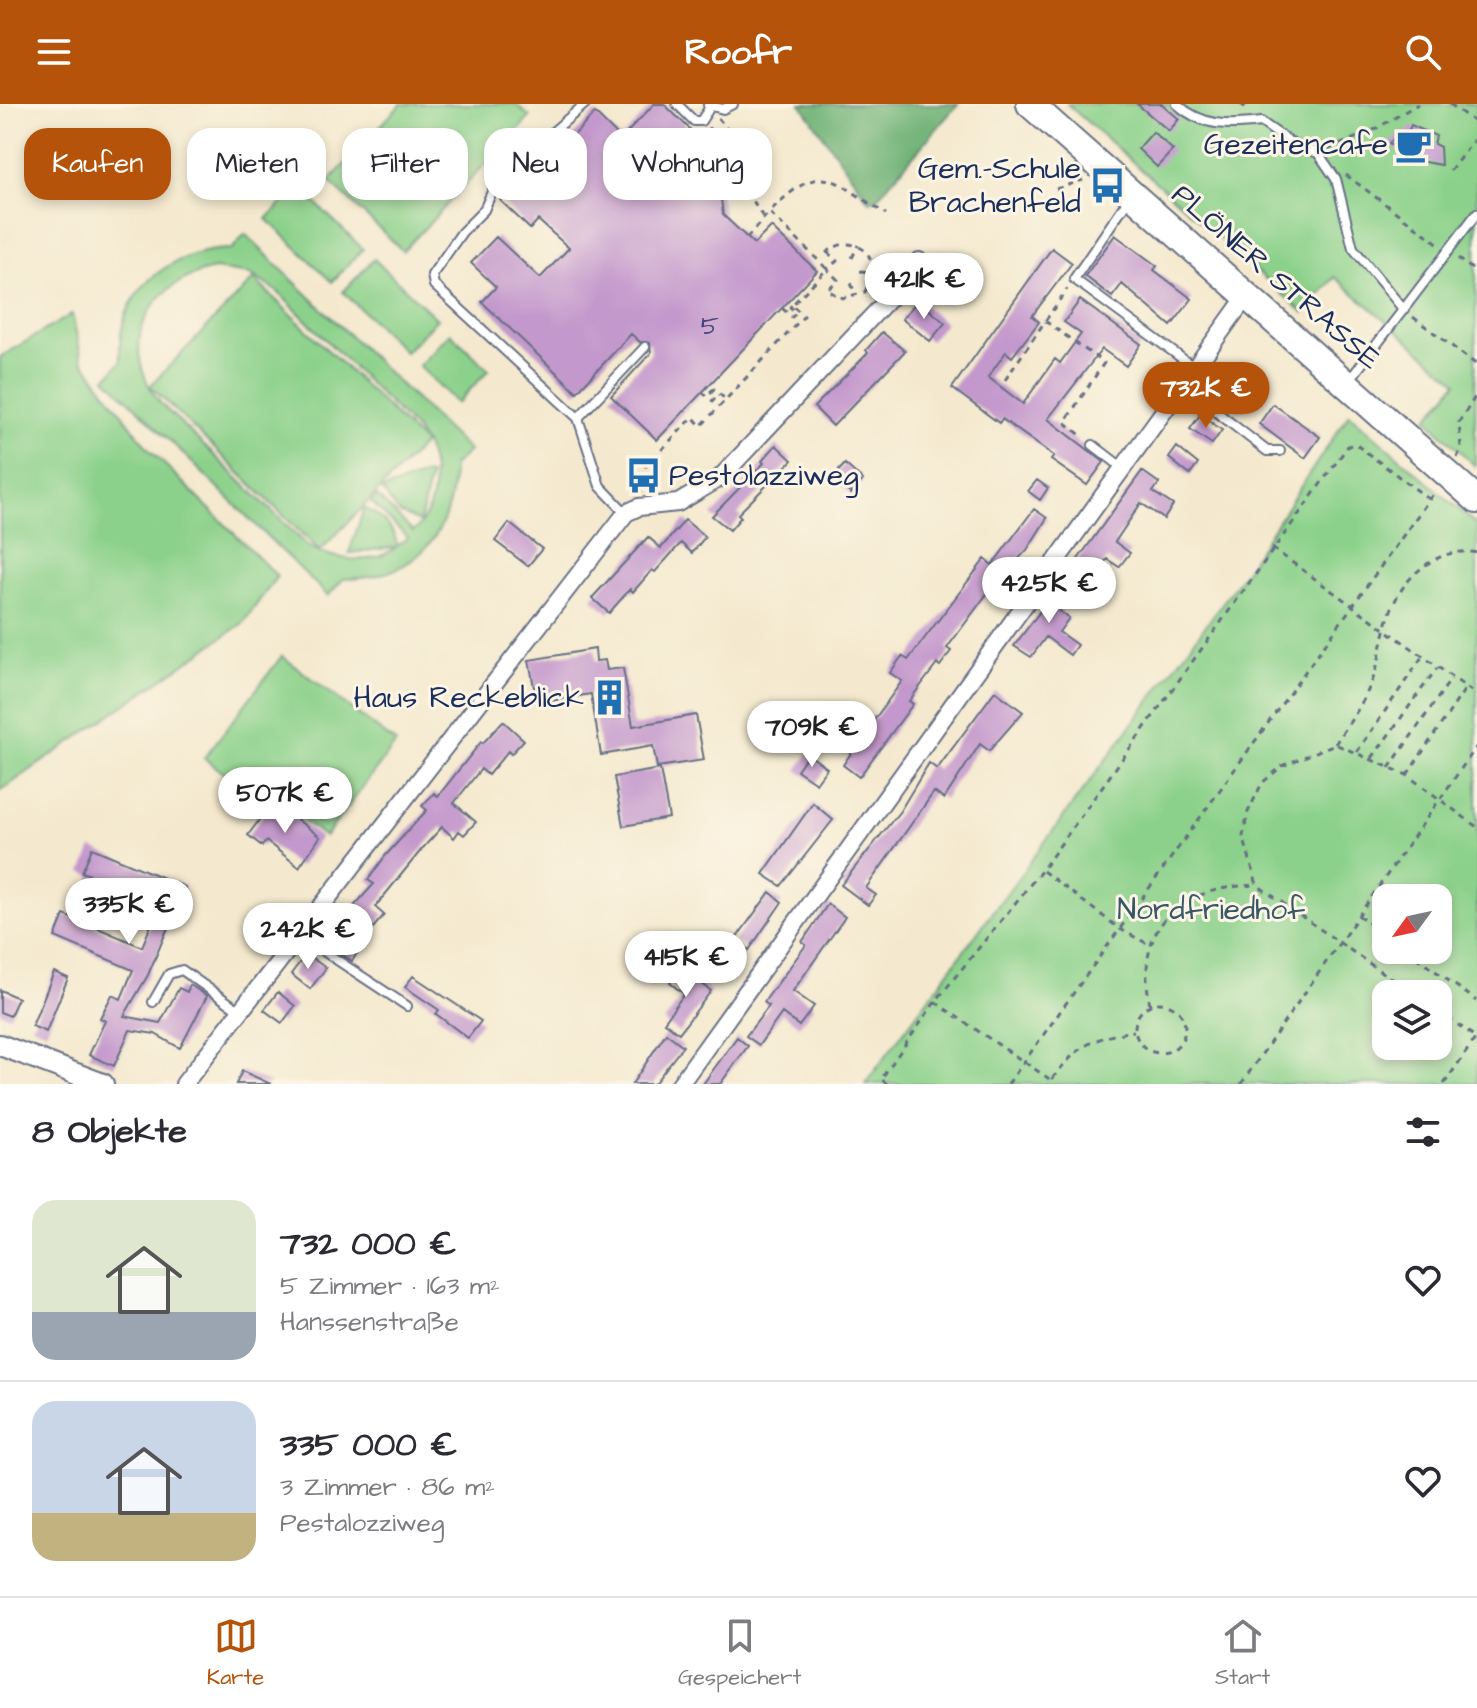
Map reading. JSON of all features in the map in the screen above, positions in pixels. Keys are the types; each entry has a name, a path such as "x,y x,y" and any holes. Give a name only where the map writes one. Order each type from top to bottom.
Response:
{"main road":[{"name":"PLÖNER STRASSE","path":"1030,104 1477,500"}],"street":[{"path":"184,1084 632,510 678,503 720,478 912,274 919,261"},
{"path":"680,1084 1248,294"},
{"path":"0,1045 103,1084"}],"lane":[{"path":"585,104 541,142 525,150 498,178 484,210 462,232 432,275 434,285 578,418 600,486 632,510"},
{"path":"677,104 694,121 701,121 708,106 723,109 733,104"},
{"path":"1177,104 1208,123 1230,126 1261,122 1294,145 1318,153 1336,179 1353,248 1404,310"},
{"path":"1133,193 1074,279 1196,368"},
{"path":"1347,382 1477,213"},
{"path":"578,418 645,347"},
{"path":"1182,385 1267,451 1280,451"},
{"path":"1093,445 1123,468"},
{"path":"299,934 407,1006"},
{"path":"153,1002 169,974 182,970 239,1010"}],"path":[{"path":"1318,153 1372,131 1418,104"},
{"path":"1450,104 1477,124"},
{"path":"708,106 726,128"},
{"path":"1450,171 1477,136"},
{"path":"1336,179 1344,174 1477,273"},
{"path":"747,238 769,212 808,181 828,178 845,185 886,214"},
{"path":"1056,189 1088,178"},
{"path":"753,200 764,219"},
{"path":"769,212 827,269 838,280 827,290 842,298 856,296 870,285 874,272 873,260 858,245 842,244 827,252 837,261 827,269 792,305"},
{"path":"852,258 858,245"},
{"path":"860,271 874,272"},
{"path":"1005,380 1074,279"},
{"path":"851,283 856,296"},
{"path":"782,308 792,317 796,313 792,305"},
{"path":"632,510 645,467 693,417 701,426 804,316 792,305"},
{"path":"1404,310 1477,365"},
{"path":"1045,321 1104,363 1065,422 1093,445"},
{"path":"702,392 713,401 716,397 710,392 714,389 725,400"},
{"path":"1008,1084 1429,499 1450,476 1461,448 1459,422 1477,394"},
{"path":"887,1084 881,1079 935,1002 1042,870 1348,446 1355,444 1429,499"},
{"path":"1272,548 1477,695"},
{"path":"1257,885 1243,836 1248,812 1262,783 1282,766 1335,744 1371,684 1394,603 1429,562 1459,549 1477,553"},
{"path":"1357,752 1422,657"},
{"path":"1372,758 1437,668"},
{"path":"1389,768 1452,678"},
{"path":"1407,775 1466,688"},
{"path":"1335,744 1407,775 1477,827"},
{"path":"1241,1084 1477,746"},
{"path":"1042,870 1120,929 1148,944"},
{"path":"1150,1005 1146,984 1148,944 1172,911 1200,895 1225,886 1257,885 1393,980"},
{"path":"1358,915 1372,925"},
{"path":"1425,964 1477,1001"},
{"path":"935,1002 1050,1082 1075,1050 1099,1037 1134,1031"},
{"path":"1163,1003 1175,1008 1183,1017 1185,1030 1182,1042 1172,1051 1160,1054 1148,1051 1138,1043 1134,1031 1135,1020 1150,1005 1163,1003"},
{"path":"1444,1084 1477,1037 1452,1020"}],"green space":[{"path":"401,104 516,104 530,117 520,128 484,128 484,166 468,182 468,128 379,128"},
{"path":"801,104 958,104 876,199 869,201"},
{"path":"1067,104 1477,104 1475,466 1427,419 1457,382 1335,277 1304,313"},
{"path":"342,167 342,193 329,181"},
{"path":"285,200 312,200 363,249 332,282 267,219"},
{"path":"349,200 451,200 403,251"},
{"path":"245,234 469,451 453,466 446,514 425,549 409,562 390,571 343,579 328,596 106,378 121,362 121,338 126,316 136,296 150,280 187,257 232,249","holes":["214,269 250,274 278,292 416,430 424,443 254,279 150,386 320,551 425,443 432,466 433,490 421,523 413,532 377,496 371,502 408,538 397,546 386,523 364,508 349,553 396,547 386,553 353,559 330,555 309,547 161,404 147,382 140,361 140,340 145,320 155,303 190,276"]},
{"path":"374,259 437,319 405,352 343,292"},
{"path":"72,314 82,360 148,448 277,576 243,623 0,791 0,357"},
{"path":"450,333 489,370 457,403 419,366"},
{"name":"Nordfriedhof","path":"1349,414 1477,525 1477,1084 865,1084 1235,586"},
{"path":"426,474 430,476 420,522 399,513 382,490"},
{"path":"282,656 396,743 325,837 268,793 261,801 204,758"}],"building":[{"path":"654,104 664,104 689,128 631,128"},
{"path":"1137,104 1162,104 1179,119 1169,131"},
{"path":"595,113 610,128 603,128 603,200 721,200 723,215 754,244 771,227 817,271 657,440 611,396 651,353 650,343 640,342 631,334 577,392 482,302 496,287 471,263 496,237 540,278 569,248 538,220 530,229 500,200 587,200 587,128 581,128"},
{"name":"Gezeitencafe","path":"1411,125 1436,136 1434,144 1440,147 1441,165 1408,159 1389,143 1403,131 1408,132"},
{"path":"1153,132 1173,150 1157,167 1138,149"},
{"path":"1115,235 1157,266 1154,270 1192,299 1171,326 1122,284 1112,297 1085,276"},
{"path":"1052,248 1072,263 1032,316 1039,322 1012,357 1006,352 988,377 1023,404 1055,359 1060,363 1081,334 1064,322 1080,300 1141,344 1126,366 1102,349 1048,419 1104,462 1087,485 1051,460 1054,456 1002,419 999,423 952,388"},
{"path":"918,300 945,323 930,341 902,319"},
{"path":"882,332 905,351 833,426 814,407 868,353 866,350"},
{"path":"1241,377 1256,388 1239,411 1224,400"},
{"path":"1273,404 1320,437 1305,458 1259,424"},
{"path":"1200,415 1222,430 1212,444 1190,429"},
{"path":"776,445 792,460 738,514 741,517 730,530 712,516 764,463 762,461"},
{"path":"1177,447 1198,464 1190,475 1169,458"},
{"path":"845,464 863,480 851,494 832,478"},
{"path":"1142,471 1159,483 1153,492 1173,505 1164,519 1141,503 1115,542 1130,553 1119,567 1107,559 1095,576 1076,562"},
{"path":"1037,480 1048,488 1040,500 1028,491"},
{"path":"1034,509 1047,518 1027,550 992,587 947,648 951,651 909,701 913,704 859,777 843,765 862,737 851,729 864,712 874,720 902,681 890,673 902,656 908,660 985,559 992,565"},
{"path":"685,520 705,537 692,553 681,543 655,572 652,570 633,592 630,589 609,613 592,598 648,537 661,548"},
{"path":"509,523 542,549 528,566 495,541"},
{"path":"1063,581 1074,589 1059,611 1069,618 1059,632 1077,645 1070,655 1046,637 1031,657 1014,646"},
{"path":"1087,585 1102,596 1095,606 1080,595"},
{"name":"Haus Reckeblick","path":"595,649 596,661 605,660 607,670 623,668 633,726 696,715 704,760 657,767 653,746 601,755 591,694 537,703 529,660"},
{"path":"995,691 1023,712 989,751 980,744 944,799 934,792 866,888 876,895 868,905 841,885 900,811 929,763 937,769"},
{"path":"503,721 524,740 511,754 508,751 488,775 481,769 454,803 476,822 464,835 459,831 454,838 442,827 422,849 375,907 384,915 361,942 363,944 352,961 330,947 349,918 346,915 374,884 368,880 427,810 422,806 434,793 438,796 481,742"},
{"path":"808,754 827,768 816,783 797,770"},
{"path":"660,769 669,818 623,826 614,777"},
{"path":"813,803 833,820 781,886 763,874"},
{"path":"270,806 283,816 286,811 320,837 299,867 266,841 262,846 248,835"},
{"path":"92,848 185,887 148,975 124,1016 160,1023 179,988 187,992 190,985 207,996 180,1048 155,1034 130,1030 114,1066 89,1055 105,1021 100,1018 112,995 121,999 133,970 55,937 64,915 74,919 92,876 82,872","holes":["112,883 160,903 142,947 93,926"]},
{"path":"770,892 782,902 749,950 735,940"},
{"path":"828,904 845,917 793,991 814,1006 799,1026 782,1013 759,1045 746,1036 769,1006 764,1002 806,945 802,942"},
{"path":"724,947 736,956 724,972 712,963"},
{"path":"306,954 326,968 310,989 291,974"},
{"path":"682,967 711,991 679,1033 664,1022 684,994 670,983"},
{"path":"54,972 68,978 46,1032 32,1026"},
{"path":"413,976 481,1021 468,1038 436,1014 439,1010 405,987"},
{"path":"0,990 18,998 10,1016 0,1012"},
{"path":"278,992 295,1006 282,1023 264,1010"},
{"path":"666,1033 683,1046 654,1084 632,1084"},
{"path":"737,1037 748,1046 720,1084 703,1084"},
{"path":"242,1071 271,1084 236,1084"}],"place":[{"name":"Gezeitencafe","path":"1414,145"},
{"name":"Gem.-Schule Brachenfeld","path":"1107,186"},
{"name":"Pestolazziweg","path":"643,476"},
{"name":"Haus Reckeblick","path":"610,698"}]}
